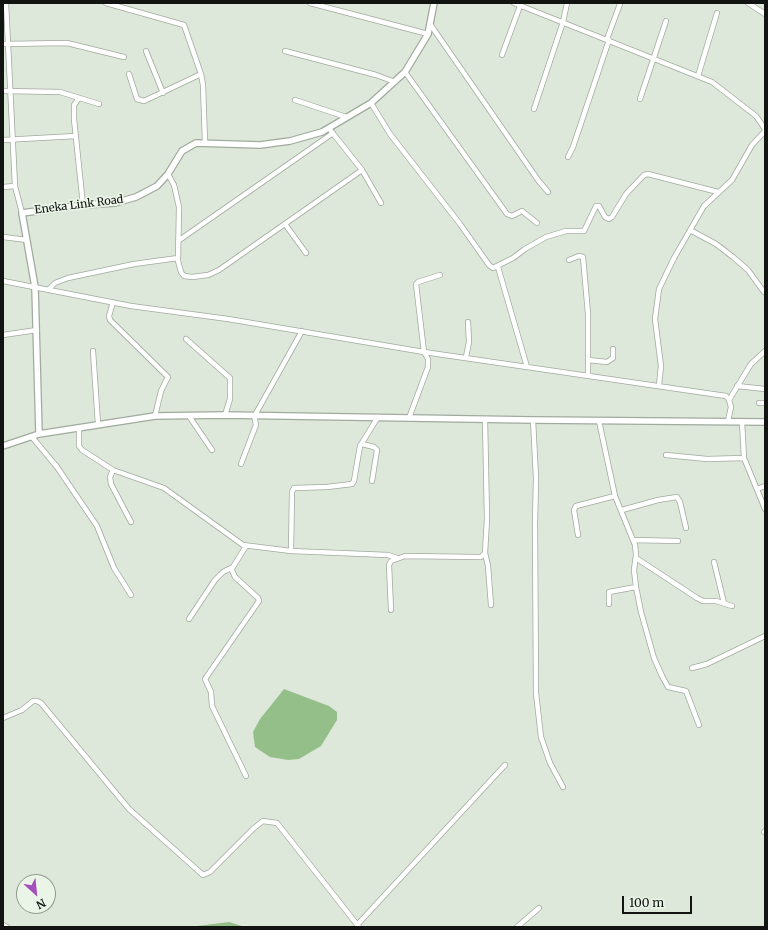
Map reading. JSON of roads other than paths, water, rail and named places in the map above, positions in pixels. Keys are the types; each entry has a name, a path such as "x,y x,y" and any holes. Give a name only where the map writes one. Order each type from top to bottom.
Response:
{"street":[{"path":"6,3 5,44 10,91 15,186 22,213"},
{"path":"106,3 184,25 201,74 204,102 205,142"},
{"path":"310,3 428,34"},
{"name":"Eneka Link Road","path":"39,434 35,287 22,213 82,205 115,203 136,197 157,186 168,174 182,151 196,143 205,142 260,145 290,142 322,132 371,103 405,72 428,34 434,3"},
{"path":"534,109 563,22 567,3"},
{"path":"748,3 765,14"},
{"path":"502,55 517,4 712,82 756,116 765,130 752,145 732,180 704,206 674,258 659,289 655,319 661,366 659,385"},
{"path":"568,157 573,147 620,4"},
{"path":"698,76 717,13"},
{"path":"640,99 666,21"},
{"path":"430,24 538,180 548,192"},
{"path":"5,44 67,43 124,57"},
{"path":"146,51 163,93"},
{"path":"285,52 376,75 395,82"},
{"path":"405,72 507,214 512,216 522,211 537,223"},
{"path":"129,74 137,99 144,101 201,74"},
{"path":"3,92 60,92 100,104"},
{"path":"79,98 74,105 80,164 82,205"},
{"path":"295,100 346,117"},
{"path":"371,103 390,134 460,224 488,265 493,268 498,267 546,238 566,230 584,231 596,206 598,206 605,217 609,219 612,218 626,194 644,175 648,174 718,192"},
{"path":"329,128 362,170 381,203"},
{"path":"178,241 333,133"},
{"path":"3,140 76,136"},
{"path":"168,174 178,197 178,258 181,272 184,276 200,277 219,270 362,170"},
{"path":"3,187 15,186"},
{"path":"286,224 306,252"},
{"path":"690,230 716,244 733,257 748,270 764,292"},
{"path":"3,238 27,240"},
{"path":"569,260 579,256 583,257 588,314 588,375"},
{"path":"48,290 56,283 68,278 134,264 178,258"},
{"path":"498,267 527,367"},
{"path":"408,418 428,367 428,359 424,352 416,284 440,275"},
{"path":"3,281 113,302 302,331 424,352 659,385 726,396 730,400"},
{"path":"113,302 108,316 110,320 168,377 161,391 155,416"},
{"path":"466,357 468,322"},
{"path":"3,335 36,330"},
{"path":"241,464 256,425 254,416 302,331"},
{"path":"186,339 230,378 230,399 225,415"},
{"path":"588,360 607,362 612,358 613,349"},
{"path":"93,351 98,424"},
{"path":"728,421 731,407 730,400 737,386 751,364 765,351"},
{"path":"737,386 765,389"},
{"path":"759,403 765,403"},
{"path":"3,446 39,434 155,416 225,415 765,422"},
{"path":"189,416 212,450"},
{"path":"291,551 292,492 294,488 327,488 352,484 362,444 378,417"},
{"path":"485,419 485,553 488,566 491,605"},
{"path":"533,420 536,478 536,693 541,737 550,763 563,787"},
{"path":"599,421 615,496 633,540 636,558 634,570 636,587 641,612 654,658 668,687 686,690 699,725"},
{"path":"742,422 744,458 765,509"},
{"path":"79,429 80,449 113,470 164,488 246,546 291,551 388,555 397,558"},
{"path":"32,437 57,467 69,487 97,526 114,568 131,595"},
{"path":"362,444 374,447 377,450 372,481"},
{"path":"666,455 707,459 744,458"},
{"path":"113,470 110,478 111,484 131,522"},
{"path":"756,489 765,486"},
{"path":"578,534 574,510 576,506 615,496"},
{"path":"622,510 658,500 677,497 680,502 686,528"},
{"path":"633,540 678,541"},
{"path":"189,619 215,580 223,572 231,568 246,546"},
{"path":"391,610 391,561 405,556 481,557 485,553"},
{"path":"636,558 697,598 703,601 724,603 732,606"},
{"path":"714,562 724,603"},
{"path":"231,568 235,577 258,598 259,601 205,679 211,692 212,706 246,776"},
{"path":"609,604 609,592 636,587"},
{"path":"692,668 707,664 765,636"},
{"path":"3,718 22,710 33,702 37,701 41,703 130,809 203,875 210,872 263,821 276,822 358,926 505,765"},
{"path":"517,927 539,908"},
{"path":"3,926 7,927"}]}
